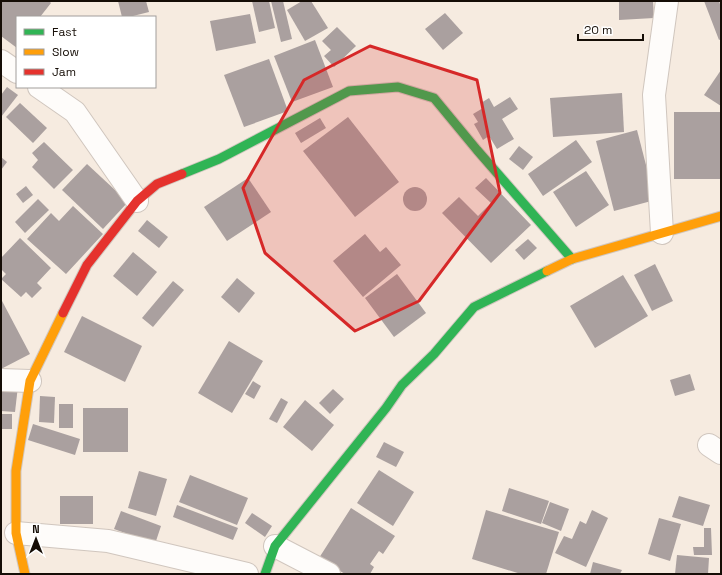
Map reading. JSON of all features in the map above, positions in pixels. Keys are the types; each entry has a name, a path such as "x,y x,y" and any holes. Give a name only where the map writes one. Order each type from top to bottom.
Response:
{"street":[{"path":"662,233 654,95 666,1"},
{"path":"1,61 16,71"},
{"path":"25,574 16,534 16,471 30,381 87,265 137,201 158,184 219,159 349,91 398,87 434,98 572,259"},
{"path":"40,88 76,112 137,201"},
{"path":"265,574 275,546 386,408 402,385 434,354 474,307 572,259 721,216"},
{"path":"1,380 30,381"},
{"path":"16,534 108,541 247,574"},
{"path":"275,546 327,573"}],"highlighted area":[{"path":"370,46 477,80 500,193 419,301 355,331 265,253 243,188 304,80"}],"building":[{"path":"1,1 49,1 51,3 41,16 16,16 16,47 1,36"},
{"path":"118,1 146,1 149,12 133,16 122,16"},
{"path":"252,1 269,1 275,28 259,32"},
{"path":"271,1 283,1 292,39 281,42"},
{"path":"302,1 311,1 328,28 305,41 287,10"},
{"path":"619,1 653,1 654,18 619,20"},
{"path":"704,1 719,1 720,4 721,3 721,39 719,40"},
{"path":"445,13 463,33 443,50 425,29"},
{"path":"250,14 256,43 216,51 210,21"},
{"path":"337,27 356,46 334,67 324,56 331,50 322,41"},
{"path":"315,40 333,87 292,102 274,56"},
{"path":"269,59 288,111 244,127 224,75"},
{"path":"721,70 721,106 704,95"},
{"path":"7,87 18,95 1,117 1,95"},
{"path":"622,93 624,132 553,137 550,98"},
{"path":"510,97 518,109 502,119 514,139 497,149 489,136 483,140 474,124 478,122 473,114 483,108 481,103 489,98 494,107"},
{"path":"20,103 47,128 33,143 6,117"},
{"path":"674,112 721,112 721,179 674,179"},
{"path":"348,117 399,182 355,217 303,151"},
{"path":"320,118 326,128 301,143 295,133"},
{"path":"637,130 655,200 614,211 596,141"},
{"path":"576,140 592,162 543,196 528,174"},
{"path":"44,142 73,170 54,189 32,167 38,160 32,153"},
{"path":"519,146 533,157 523,170 509,159"},
{"path":"1,157 7,162 1,170"},
{"path":"87,164 128,202 103,229 62,190"},
{"path":"586,171 609,205 576,227 553,192"},
{"path":"248,178 271,212 227,241 204,207"},
{"path":"486,178 531,225 491,263 442,213 459,197 478,216 491,203 475,188"},
{"path":"26,186 33,195 23,203 16,194"},
{"path":"415,187 423,191 427,199 423,207 415,211 407,207 403,199 407,191"},
{"path":"38,199 49,210 25,233 15,222"},
{"path":"73,206 103,234 66,274 27,239 51,213 59,221"},
{"path":"147,220 168,237 159,248 138,231"},
{"path":"365,234 380,252 386,247 401,265 363,297 333,261"},
{"path":"20,238 51,268 37,283 42,288 32,298 26,292 21,297 1,279 6,274 1,269 1,258"},
{"path":"528,239 537,248 524,260 515,250"},
{"path":"133,252 157,272 137,296 113,276"},
{"path":"655,264 673,301 652,311 634,275"},
{"path":"397,274 426,313 394,337 365,298"},
{"path":"623,275 648,316 595,348 570,306"},
{"path":"237,278 255,293 239,313 221,297"},
{"path":"173,281 184,290 153,327 142,318"},
{"path":"1,299 30,354 1,369"},
{"path":"82,316 142,346 125,382 64,352"},
{"path":"229,341 263,361 232,413 198,393"},
{"path":"690,374 695,390 675,396 670,380"},
{"path":"253,381 261,386 254,399 245,394"},
{"path":"1,384 18,386 15,412 1,411"},
{"path":"333,389 344,399 330,414 319,403"},
{"path":"40,396 55,397 54,423 39,422"},
{"path":"281,398 288,402 277,423 269,419"},
{"path":"305,400 334,425 312,451 283,427"},
{"path":"59,404 73,404 73,428 59,428"},
{"path":"83,408 128,408 128,452 83,452"},
{"path":"1,414 12,414 12,429 1,429"},
{"path":"33,424 80,439 75,455 28,440"},
{"path":"384,442 404,452 396,467 376,457"},
{"path":"379,470 414,492 393,526 357,503"},
{"path":"139,471 167,479 156,516 128,508"},
{"path":"190,475 248,498 237,525 179,502"},
{"path":"509,488 549,501 541,524 502,511"},
{"path":"60,496 93,496 93,524 60,524"},
{"path":"679,496 710,505 703,526 672,517"},
{"path":"550,502 569,509 561,531 542,523"},
{"path":"177,505 238,528 233,540 173,517"},
{"path":"351,508 395,536 383,554 379,551 370,564 374,567 370,574 345,574 319,558"},
{"path":"486,510 559,532 546,574 521,574 472,559"},
{"path":"592,510 608,518 586,567 555,553 564,536 572,539 580,521 586,524"},
{"path":"121,511 161,526 155,544 114,529"},
{"path":"252,513 272,526 265,537 245,523"},
{"path":"659,518 681,524 670,561 648,554"},
{"path":"704,528 711,528 712,555 694,555 693,547 704,547"},
{"path":"677,555 709,558 708,574 675,574"},
{"path":"593,562 622,570 620,574 590,574"}],"traffic: fast":[{"path":"182,174 219,159 349,91 398,87 434,98 572,259"},
{"path":"265,574 275,546 386,408 402,385 434,354 474,307 547,271"}],"traffic: slow":[{"path":"547,271 572,259 721,216"},
{"path":"25,574 16,533 16,471 30,381 63,313"}],"traffic: jam":[{"path":"63,313 87,265 137,201 157,184 182,174"}]}
